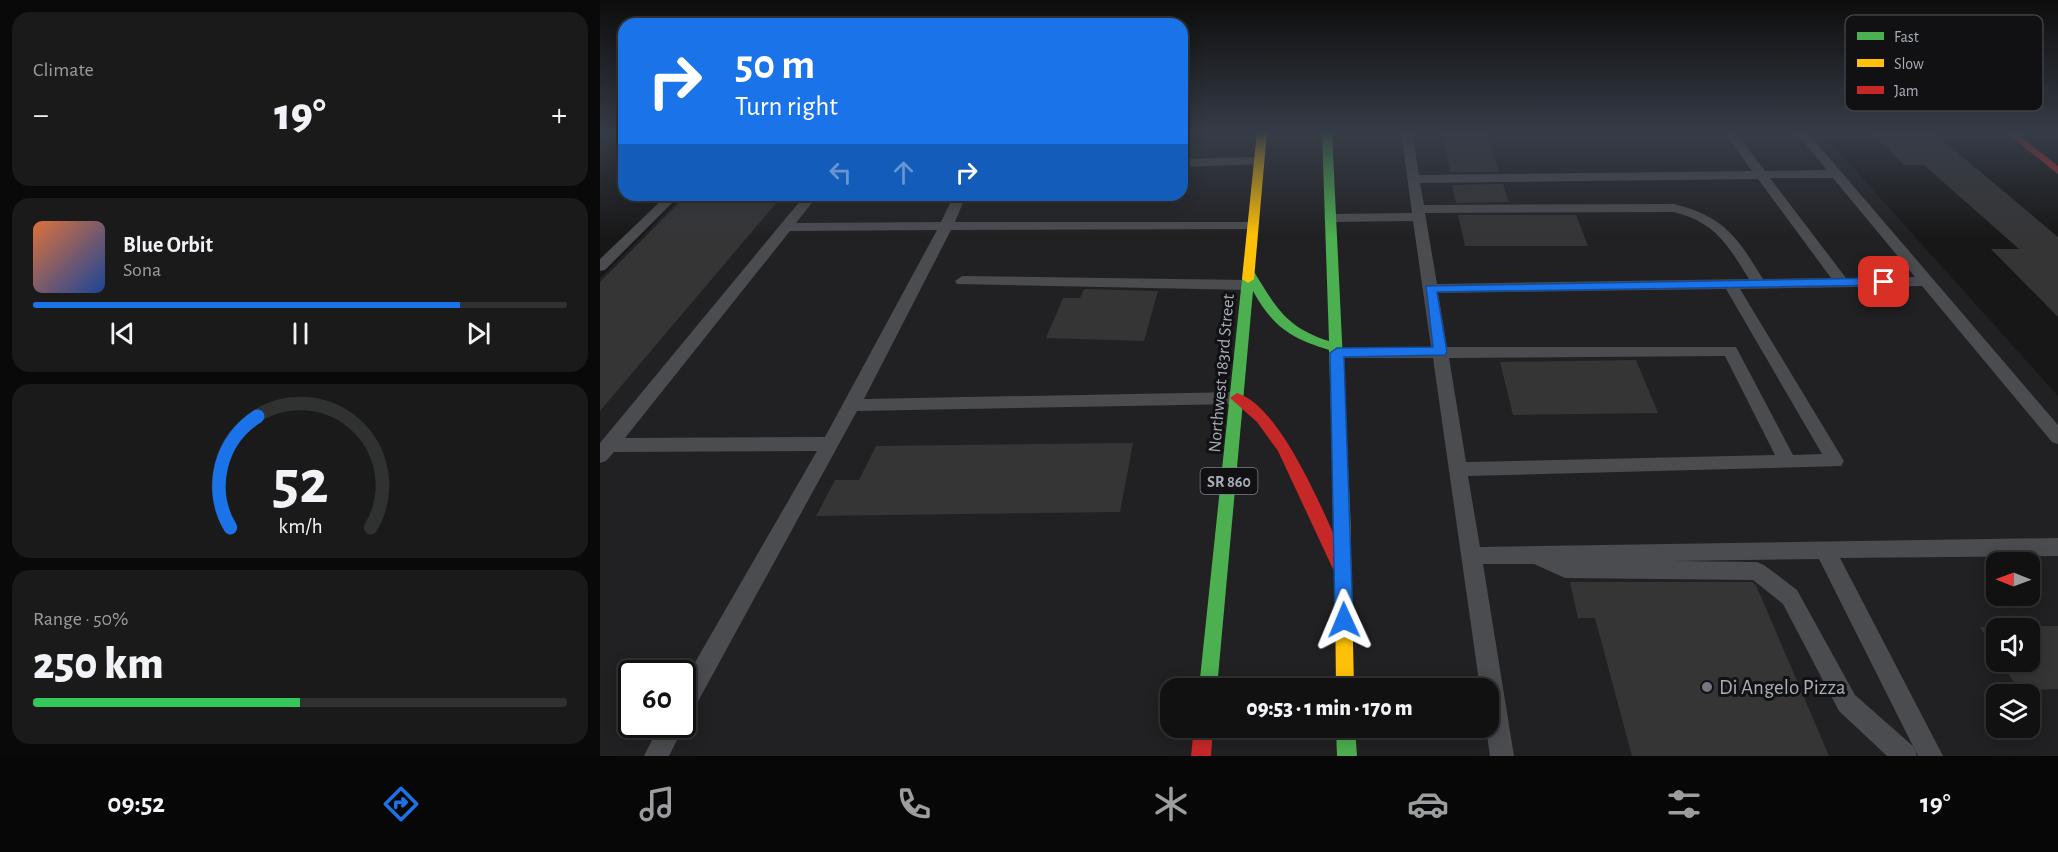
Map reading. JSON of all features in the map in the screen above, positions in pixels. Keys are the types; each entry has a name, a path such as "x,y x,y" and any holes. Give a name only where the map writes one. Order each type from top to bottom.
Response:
{"main road":[{"name":"Northwest 183rd Street","path":"1209,678 1258,167"},
{"path":"1329,167 1346,678"},
{"path":"1248,279 1275,322 1299,339 1336,350"},
{"path":"1237,398 1262,418 1284,448 1344,574"},
{"path":"1202,756 1203,738"},
{"path":"1346,738 1347,756"}],"lane":[{"path":"1411,167 1503,756"},
{"path":"1756,167 1842,282"},
{"path":"1831,167 2058,437"},
{"path":"1413,179 1837,174"},
{"path":"600,267 668,201"},
{"path":"604,451 807,201"},
{"path":"696,683 852,405 946,227 957,201"},
{"path":"1331,218 1418,213 1674,208 1701,214 1724,229 1759,284"},
{"path":"785,227 1253,225"},
{"path":"962,281 1248,279"},
{"path":"1430,289 1927,281"},
{"path":"1458,469 1835,461 1730,284"},
{"path":"1336,350 1730,351 1788,462"},
{"path":"852,405 1237,398"},
{"path":"604,451 830,444"},
{"path":"1471,556 2058,547"},
{"path":"1825,550 1931,756"},
{"path":"1536,555 1565,569 1757,570 1790,597 1847,704 1905,756"},
{"path":"656,756 666,738"}],"shaded area":[{"path":"1188,167 1853,167 2058,396 2058,756 600,756 600,278 678,201 1188,201"}],"building":[{"path":"1449,167 1497,167 1499,172 1450,172"},
{"path":"1927,167 1975,167 2058,237 2058,317 1991,249 2019,249"},
{"path":"1503,184 1509,202 1456,203 1452,185"},
{"path":"681,201 778,201 600,411 600,282"},
{"path":"1458,215 1576,215 1588,246 1465,246"},
{"path":"1084,289 1158,291 1144,341 1046,338 1063,298 1080,298"},
{"path":"1636,360 1658,413 1513,415 1500,362"},
{"path":"1133,443 1120,512 816,516 835,480 859,480 876,446"},
{"name":"Di Angelo Pizza","path":"1570,582 1752,582 1756,585 1829,756 1632,756 1595,618 1578,618"},
{"path":"2040,626 2058,626 2058,689 2040,689 2040,684 2015,684 2007,672 2040,672"},
{"path":"1980,627 1986,627 1986,637"}],"traffic: fast":[{"path":"1328,167 1342,508"},
{"path":"1249,273 1273,314 1282,323 1303,336 1336,348"},
{"path":"1209,678 1248,279"},
{"path":"1346,738 1347,756"}],"traffic: slow":[{"path":"1248,279 1259,167"},
{"path":"1342,508 1345,678"}],"traffic: jam":[{"path":"2053,167 2058,171"},
{"path":"1237,398 1262,418 1284,448 1339,564"},
{"path":"1201,756 1203,738"}],"place":[{"name":"Di Angelo Pizza","path":"1707,687"}],"route":[{"path":"1344,620 1337,353 1440,352 1430,289 1884,282"}]}
